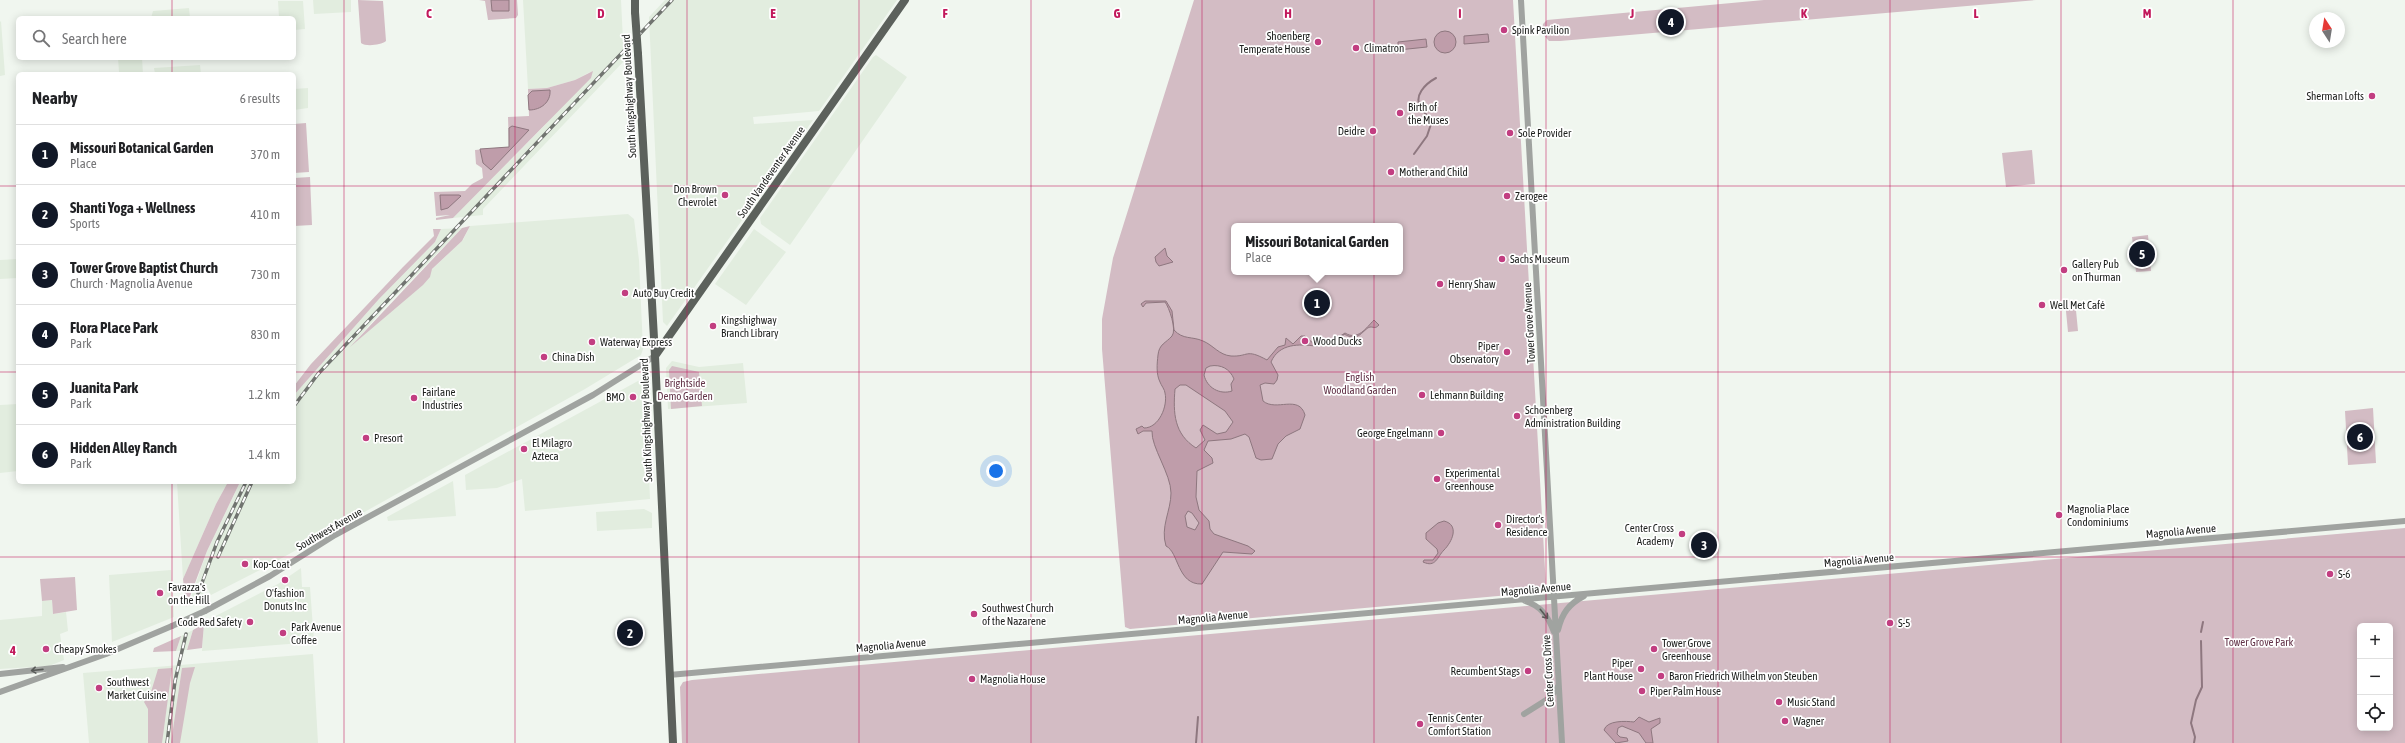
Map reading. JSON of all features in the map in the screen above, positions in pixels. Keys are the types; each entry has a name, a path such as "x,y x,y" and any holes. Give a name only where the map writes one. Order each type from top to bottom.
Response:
{"main road":[{"name":"South Kingshighway Boulevard","path":"635,0 655,356 673,743"},
{"name":"South Vandeventer Avenue","path":"655,356 905,0"}],"street":[{"name":"Tower Grove Avenue","path":"1522,0 1554,598"},
{"name":"Southwest Avenue","path":"0,692 75,666 205,611 270,576 335,535 639,368 655,356"},
{"name":"Magnolia Avenue","path":"669,675 1554,598 2405,521"},
{"path":"1556,637 1564,613 1573,602 1586,595"},
{"name":"Center Cross Drive","path":"1554,598 1562,743"},
{"path":"1522,600 1536,606 1543,612 1556,637"},
{"path":"0,674 75,666"},
{"path":"1524,714 1551,697 1559,685"}],"shaded area":[{"path":"313,0 351,0 351,12 314,14"},
{"path":"491,0 509,0 509,11 492,11"},
{"path":"523,0 621,0 624,61 483,209 483,215 453,218 544,126 590,72 575,80 547,88 528,89"},
{"path":"665,0 897,0 819,111 753,117 754,124 813,120 667,326 663,322 649,17"},
{"path":"278,1 303,1 305,29 296,30 296,16 279,16"},
{"path":"189,8 190,16 152,16 153,11"},
{"path":"1,21 5,75 0,76 0,22"},
{"path":"1445,31 1453,34 1456,42 1453,50 1445,53 1437,50 1434,42 1437,34"},
{"path":"1488,34 1489,42 1464,44 1464,36"},
{"path":"1426,39 1427,47 1398,50 1398,42"},
{"path":"876,55 907,77 790,245 761,224 760,218 873,57"},
{"path":"118,60 142,60 143,72 119,72"},
{"path":"200,65 201,72 155,72 154,68"},
{"path":"308,88 308,108 296,110 296,89"},
{"path":"550,90 547,102 537,109 529,110 528,95 532,91"},
{"path":"512,126 529,130 491,170 483,163 480,149 509,147 509,128"},
{"path":"440,195 461,196 448,208 441,210"},
{"path":"628,214 634,219 639,260 643,349 641,355 585,389 264,568 211,595 205,584 202,599 188,606 207,551 239,484 296,484 296,393 379,299 435,242 441,229 462,228 385,307 354,343 463,240 470,226"},
{"path":"754,229 786,252 746,305 715,284"},
{"path":"1165,248 1167,256 1173,262 1159,266 1155,257"},
{"path":"16,259 16,278 0,279 0,260"},
{"path":"1145,301 1166,301 1172,311 1174,328 1170,313 1165,302 1146,303 1143,307 1141,304"},
{"path":"1374,320 1379,325 1376,327 1370,327 1365,330"},
{"path":"1174,329 1184,337 1203,341 1227,355 1237,356 1255,354 1267,360 1278,347 1285,345 1286,338 1293,344 1301,336 1305,336 1315,345 1345,333 1350,335 1358,335 1365,330 1357,336 1353,337 1344,334 1341,338 1320,345 1290,346 1279,351 1275,356 1271,362 1278,375 1277,380 1274,384 1265,383 1260,385 1263,401 1274,405 1293,404 1302,409 1305,415 1300,429 1286,436 1278,444 1272,459 1261,460 1256,458 1249,437 1245,434 1231,439 1208,441 1204,450 1212,458 1213,463 1197,471 1196,497 1199,510 1209,521 1210,529 1214,534 1248,546 1255,551 1252,554 1223,552 1202,584 1194,583 1183,574 1174,555 1166,546 1164,532 1171,500 1168,478 1155,445 1152,431 1143,431 1138,434 1136,429 1142,426 1144,428 1149,427 1154,424 1164,410 1166,398 1158,376 1157,365 1161,346 1172,336","holes":["1210,366 1221,367 1228,370 1234,379 1231,384 1232,391 1219,391 1211,387 1206,380 1204,375 1206,368","1180,385 1186,385 1225,411 1233,422 1226,432 1217,434 1203,425 1200,430 1205,440 1196,448 1183,436 1176,422 1174,406 1175,389","1188,511 1192,513 1199,523 1195,530 1187,527 1185,516"]},
{"path":"672,361 699,367 743,363 747,403 668,409 666,368"},
{"path":"638,381 645,384 650,499 525,511 522,479 497,488 466,490 465,475"},
{"path":"16,404 16,471 0,473 0,405"},
{"path":"453,481 456,516 388,521 387,517"},
{"path":"177,484 227,484 216,504 183,579"},
{"path":"644,509 652,513 652,528 597,531 596,512"},
{"path":"1444,521 1452,526 1453,534 1450,543 1434,563 1431,564 1423,562 1424,560 1433,560 1438,553 1437,549 1426,539 1426,533 1438,523"},
{"path":"301,568 302,587 310,587 314,642 202,651 204,622 278,584"},
{"path":"171,570 174,617 112,642 109,575"},
{"path":"52,600 53,614 66,612 68,631 60,634 64,660 49,666 0,669 0,620 42,616 42,601"},
{"path":"193,630 187,650 176,651 181,636"},
{"path":"313,654 318,743 89,743 83,673"},
{"path":"1639,717 1649,722 1660,718 1660,723 1651,729 1653,743 1646,743 1639,733 1622,726 1618,728 1617,734 1620,737 1627,738 1628,741 1616,743 1604,730 1609,724 1622,721 1634,722"}],"green space":[{"path":"358,0 383,1 386,41 381,44 366,45 361,43"},
{"path":"479,0 517,0 518,15 516,18 488,20 485,1"},
{"name":"English Woodland Garden","path":"1194,0 1513,0 1546,587 1543,592 1130,629 1125,627 1102,349 1102,319 1113,258"},
{"path":"1764,0 2036,0 1560,41 1549,41 1542,33 1543,24 1547,20"},
{"path":"593,71 591,78 453,218 436,220 436,218 450,215 436,216 434,192 465,191 472,184 483,178 482,168 476,164 475,150 509,147 508,117 529,116 528,89 547,88 575,80"},
{"path":"306,123 309,172 296,173 296,124"},
{"path":"2032,150 2035,184 2006,187 2002,153"},
{"path":"310,177 312,225 296,226 296,178"},
{"path":"470,226 462,241 432,269 430,277 423,285 350,347 462,228"},
{"path":"433,229 441,229 435,242 379,299 296,393 296,383 311,364 434,236"},
{"path":"2148,235 2151,271 2136,272 2132,237"},
{"path":"2075,300 2078,331 2068,332 2065,301"},
{"name":"Brightside Demo Garden","path":"672,366 699,372 702,406 671,409 669,370"},
{"path":"2373,408 2376,463 2348,465 2345,411"},
{"path":"227,484 239,484 207,551 186,607 183,579 216,504"},
{"name":"Tower Grove Park","path":"2405,528 2405,743 682,743 680,687 683,682"},
{"path":"75,577 77,610 53,614 52,600 42,601 40,579"},
{"path":"204,624 202,648 187,650 193,630"},
{"path":"181,636 176,651 153,652 154,648"},
{"path":"195,667 190,683 180,743 171,743 182,668"},
{"path":"172,668 162,743 148,743 148,709 144,702 151,692 158,669"}],"waterway":[{"path":"1414,154 1427,136 1431,124 1419,104 1419,95 1424,87 1436,78"},
{"path":"2201,632 2203,622"},
{"path":"2194,743 2195,737 2191,723 2196,700 2202,687 2201,641"},
{"path":"1196,743 1198,717"}],"railway":[{"path":"296,403 318,374 672,0"},
{"path":"195,602 217,542 245,484"},
{"path":"218,557 251,484"},
{"path":"167,743 175,681 186,634"}],"place":[{"name":"Flora Place Park","path":"1671,22"},
{"name":"Spink Pavilion","path":"1504,30"},
{"name":"Shoenberg Temperate House","path":"1318,42"},
{"name":"Climatron","path":"1356,48"},
{"name":"Sherman Lofts","path":"2372,96"},
{"name":"Birth of the Muses","path":"1400,113"},
{"name":"Deidre","path":"1373,131"},
{"name":"Sole Provider","path":"1510,133"},
{"name":"Mother and Child","path":"1391,172"},
{"name":"Don Brown Chevrolet","path":"725,195"},
{"name":"Zerogee","path":"1507,196"},
{"name":"Juanita Park","path":"2142,254"},
{"name":"Sachs Museum","path":"1502,259"},
{"name":"Gallery Pub on Thurman","path":"2064,270"},
{"name":"Henry Shaw","path":"1440,284"},
{"name":"Auto Buy Credit","path":"625,293"},
{"name":"Missouri Botanical Garden","path":"1317,303"},
{"name":"Well Met Café","path":"2042,305"},
{"name":"Kingshighway Branch Library","path":"713,326"},
{"name":"Wood Ducks","path":"1305,341"},
{"name":"Waterway Express","path":"592,342"},
{"name":"Piper Observatory","path":"1507,352"},
{"name":"China Dish","path":"544,357"},
{"name":"Lehmann Building","path":"1422,395"},
{"name":"BMO","path":"633,397"},
{"name":"Fairlane Industries","path":"414,398"},
{"name":"Schoenberg Administration Building","path":"1517,416"},
{"name":"George Engelmann","path":"1441,433"},
{"name":"Hidden Alley Ranch","path":"2360,437"},
{"name":"Presort","path":"366,438"},
{"name":"El Milagro Azteca","path":"524,449"},
{"name":"Experimental Greenhouse","path":"1437,479"},
{"name":"Magnolia Place Condominiums","path":"2059,515"},
{"name":"Director's Residence","path":"1498,525"},
{"name":"Center Cross Academy","path":"1682,534"},
{"name":"Tower Grove Baptist Church","path":"1704,545"},
{"name":"Kop-Coat","path":"245,564"},
{"name":"S-6","path":"2330,574"},
{"name":"O'fashion Donuts Inc","path":"285,580"},
{"name":"Favazza's on the Hill","path":"160,593"},
{"name":"Southwest Church of the Nazarene","path":"974,614"},
{"name":"Code Red Safety","path":"250,622"},
{"name":"S-5","path":"1890,623"},
{"name":"Park Avenue Coffee","path":"283,633"},
{"name":"Shanti Yoga + Wellness","path":"630,633"},
{"name":"Cheapy Smokes","path":"46,649"},
{"name":"Tower Grove Greenhouse","path":"1654,649"},
{"name":"Piper Plant House","path":"1641,669"},
{"name":"Recumbent Stags","path":"1528,671"},
{"name":"Baron Friedrich Wilhelm von Steuben","path":"1661,676"},
{"name":"Magnolia House","path":"972,679"},
{"name":"Southwest Market Cuisine","path":"99,688"},
{"name":"Piper Palm House","path":"1642,691"},
{"name":"Music Stand","path":"1779,702"},
{"name":"Wagner","path":"1785,721"},
{"name":"Tennis Center Comfort Station","path":"1420,724"}]}
